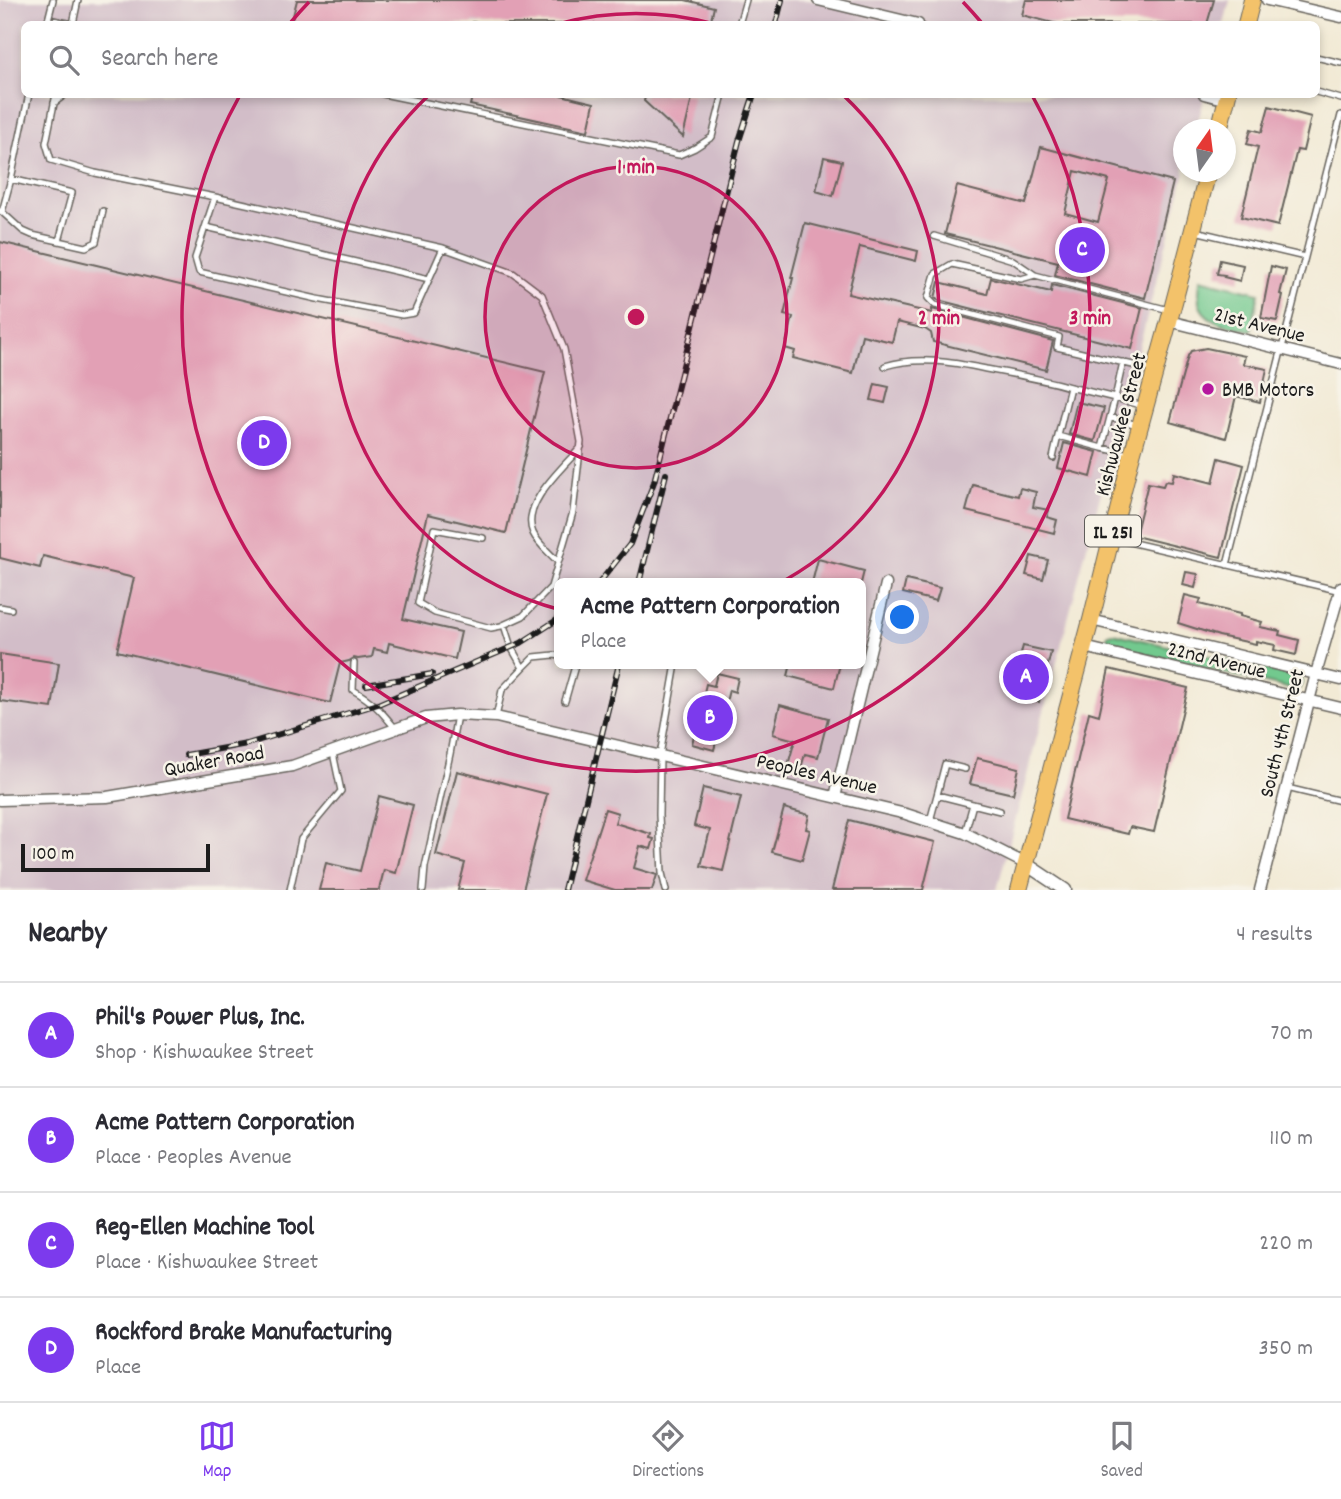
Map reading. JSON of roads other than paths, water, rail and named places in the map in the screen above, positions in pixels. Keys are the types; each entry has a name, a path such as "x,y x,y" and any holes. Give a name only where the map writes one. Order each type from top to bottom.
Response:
{"main road":[{"path":"1247,21 1252,0"},
{"path":"1222,119 1227,98"},
{"name":"Kishwaukee Street","path":"1020,890 1205,182"}],"street":[{"path":"818,0 906,21"},
{"path":"1267,0 1341,17"},
{"name":"21st Avenue","path":"1171,316 1341,364"},
{"path":"866,668 886,584"},
{"name":"South 4th Street","path":"1260,890 1341,589"},
{"name":"22nd Avenue","path":"1091,620 1341,680"},
{"name":"22nd Avenue","path":"1084,647 1341,708"},
{"path":"835,797 866,669"},
{"name":"Peoples Avenue","path":"426,718 457,715 496,717 906,814 965,833 1026,864"},
{"name":"Quaker Road","path":"0,800 107,797 292,766 426,718"},
{"path":"1026,864 1065,890"}],"lane":[{"path":"47,21 53,0"},
{"path":"74,21 78,0"},
{"path":"740,21 746,0"},
{"path":"1320,58 1341,64"},
{"path":"1320,93 1341,99"},
{"path":"28,98 1,212 23,231 32,235 86,247 96,242 103,211"},
{"path":"53,98 46,142 51,160 95,173 443,248 513,273 542,295 564,349 581,442 573,512 551,587 523,616 491,628 435,613 418,603 434,529 483,538"},
{"path":"54,103 61,98"},
{"path":"402,98 679,155 712,137 722,98"},
{"path":"1227,565 1341,115"},
{"path":"11,179 72,193 59,241"},
{"path":"215,197 195,258 200,272 317,299 402,315 414,313 443,248"},
{"path":"206,227 429,279"},
{"path":"1193,230 1305,257"},
{"path":"934,236 1013,260 1035,275 1171,316"},
{"path":"1035,275 1021,279 952,264 935,274 928,298 935,305 1059,337 1057,348 1156,370"},
{"path":"884,366 902,361 942,361 1031,377 1146,407"},
{"path":"1102,448 1123,362"},
{"path":"1053,458 1070,387"},
{"path":"1063,417 1073,419"},
{"path":"1110,417 1140,425"},
{"path":"1099,426 1107,428"},
{"path":"1058,436 1132,455"},
{"path":"558,562 534,536 530,524 531,513 538,496 581,447"},
{"path":"1111,538 1341,589"},
{"path":"0,607 11,609"},
{"path":"504,625 523,667"},
{"path":"496,717 502,690 523,667 534,657 554,655"},
{"path":"354,663 353,690 376,705 395,729"},
{"path":"565,701 574,669"},
{"path":"666,890 662,873 659,815 660,755 675,669"},
{"path":"423,890 425,867 457,715"},
{"path":"290,890 301,839 341,791 332,751"},
{"path":"930,821 945,764 965,769"},
{"path":"1287,788 1341,801"},
{"path":"937,795 1000,811"},
{"path":"965,833 973,804"}],"railway":[{"path":"777,21 782,0"},
{"path":"603,578 630,544 654,482 739,141 753,98"},
{"path":"640,578 666,474"},
{"path":"186,755 247,744 378,704 521,643 554,622"},
{"path":"564,890 618,669"},
{"path":"366,685 432,674"}],"place":[{"name":"Reg-Ellen Machine Tool","path":"1082,250"},
{"name":"BMB Motors","path":"1208,389"},
{"name":"Rockford Brake Manufacturing","path":"264,443"},
{"name":"Phil's Power Plus, Inc.","path":"1026,677"},
{"name":"Acme Pattern Corporation","path":"710,718"}]}
